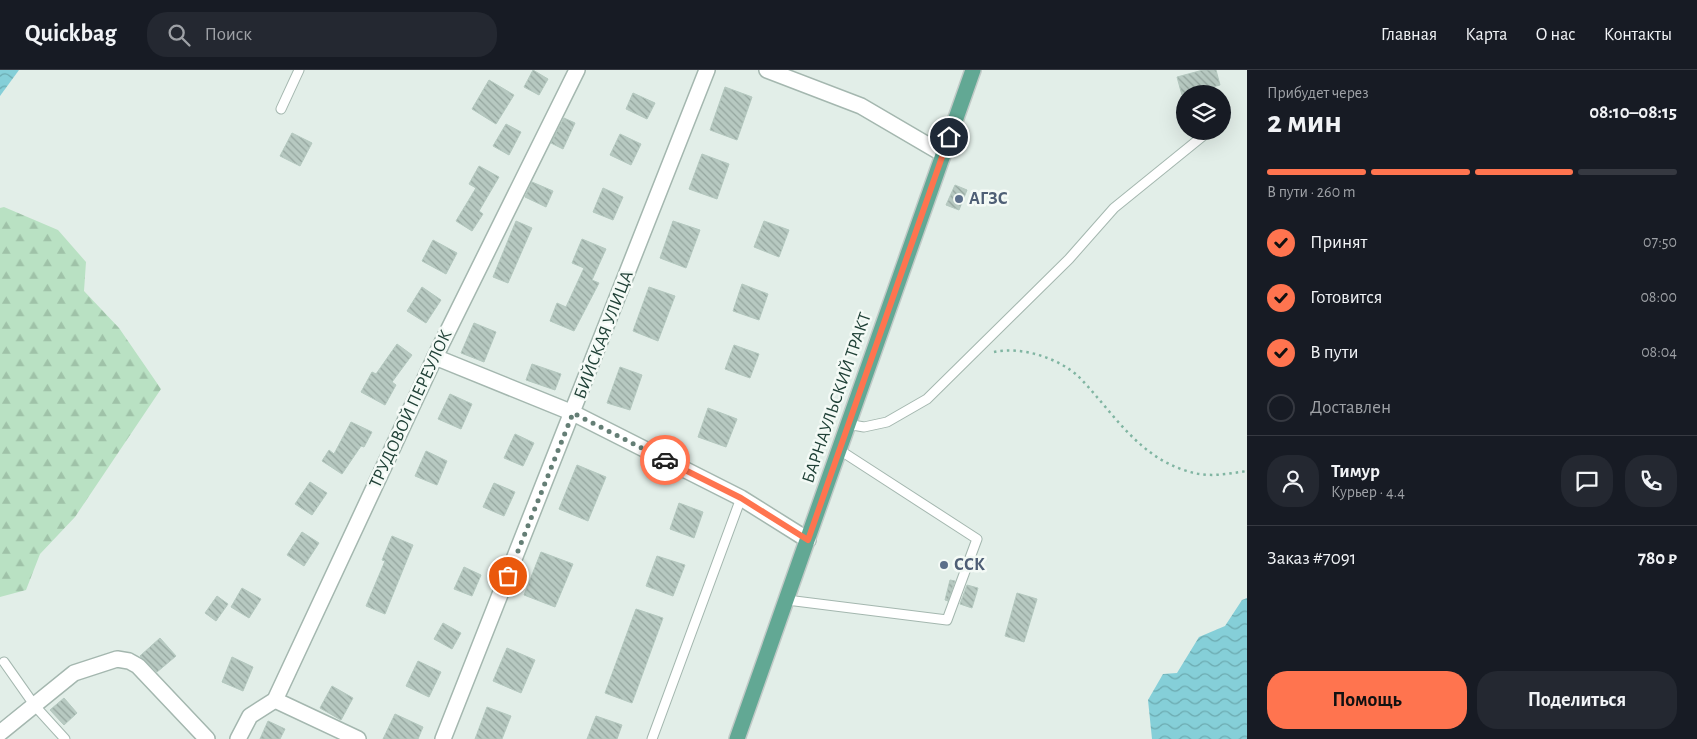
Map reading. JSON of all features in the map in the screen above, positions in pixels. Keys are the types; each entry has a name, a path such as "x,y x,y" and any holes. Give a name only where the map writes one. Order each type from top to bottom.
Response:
{"main road":[{"name":"БАРНАУЛЬСКИЙ ТРАКТ","path":"737,739 973,70"}],"street":[{"name":"ТРУДОВОЙ ПЕРЕУЛОК","path":"275,700 435,357 577,70"},
{"name":"БИЙСКАЯ УЛИЦА","path":"443,739 707,70"},
{"path":"767,70 861,106 943,154"},
{"path":"435,357 573,413 741,498 808,540"},
{"path":"0,733 74,673 117,659 129,661 138,666 208,739"},
{"path":"238,739 250,716 275,700 358,739"}],"lane":[{"path":"281,110 298,70"},
{"path":"847,424 864,428 887,422 927,399 1069,259 1114,208 1198,140"},
{"path":"787,600 948,620 977,539 838,449"},
{"path":"652,739 741,498"},
{"path":"4,662 34,706 64,739"}],"path":[{"path":"970,357 997,351 1026,352 1052,360 1077,376 1115,421 1136,442 1160,459 1187,471 1215,476 1247,471"}],"green space":[{"path":"4,207 58,230 86,262 84,291 119,328 161,389 75,517 40,554 26,590 0,597 0,208"}],"water":[{"path":"0,70 19,70 0,96"},
{"path":"1247,598 1247,739 1152,739 1148,700 1163,674 1177,673 1199,637 1225,626 1242,600"}],"building":[{"path":"533,70 548,79 539,95 524,87"},
{"path":"1203,70 1216,70 1220,85 1179,85 1177,77"},
{"path":"489,80 514,95 496,124 472,109"},
{"path":"725,87 752,97 737,140 710,130"},
{"path":"633,93 655,103 647,119 626,109"},
{"path":"564,118 575,123 563,149 551,143"},
{"path":"506,124 521,132 509,155 493,146"},
{"path":"292,133 312,143 300,166 280,156"},
{"path":"620,134 641,144 631,165 610,155"},
{"path":"702,154 729,164 717,199 689,189"},
{"path":"479,166 499,177 479,211 483,214 472,231 456,221 476,188 469,184"},
{"path":"532,182 553,191 546,207 525,197"},
{"path":"955,185 967,190 959,210 946,205"},
{"path":"603,188 623,197 613,220 593,212"},
{"path":"516,221 532,228 508,283 493,277"},
{"path":"673,221 700,230 686,268 660,258"},
{"path":"764,221 789,230 779,257 754,247"},
{"path":"582,239 606,249 592,280 599,283 574,331 550,321 557,303 566,307 584,268 572,263"},
{"path":"433,240 457,253 446,274 422,261"},
{"path":"742,284 768,294 759,320 733,311"},
{"path":"422,287 441,300 426,323 407,311"},
{"path":"649,287 675,296 658,341 633,331"},
{"path":"474,323 496,332 484,362 461,353"},
{"path":"397,344 412,355 392,382 396,385 385,405 361,392 372,372 376,374"},
{"path":"734,345 759,354 750,378 725,369"},
{"path":"532,364 561,374 555,390 526,380"},
{"path":"620,367 642,375 630,410 607,403"},
{"path":"450,394 472,404 461,429 438,419"},
{"path":"708,408 737,419 726,447 698,437"},
{"path":"351,422 372,432 364,447 361,446 342,474 322,461 329,450 334,454"},
{"path":"515,434 534,443 523,466 504,458"},
{"path":"426,451 447,461 437,485 415,476"},
{"path":"577,465 606,477 588,521 559,509"},
{"path":"310,482 327,493 312,515 295,504"},
{"path":"494,483 515,492 504,516 483,507"},
{"path":"679,503 703,512 694,538 670,529"},
{"path":"302,532 319,543 304,566 287,555"},
{"path":"392,536 413,545 385,614 366,606 385,561 382,560"},
{"path":"541,552 573,564 555,607 524,595"},
{"path":"657,556 685,565 673,596 646,586"},
{"path":"464,567 481,575 472,596 454,589"},
{"path":"950,580 955,581 948,601 945,600"},
{"path":"967,585 978,588 972,608 960,604"},
{"path":"242,588 261,599 249,618 231,607"},
{"path":"1017,593 1037,599 1024,642 1005,636"},
{"path":"217,596 228,604 216,621 205,613"},
{"path":"636,609 663,618 632,703 605,693"},
{"path":"443,623 461,633 452,649 434,639"},
{"path":"160,638 176,656 157,672 140,656"},
{"path":"507,648 535,660 521,693 493,681"},
{"path":"232,657 253,667 243,691 222,682"},
{"path":"418,661 441,672 429,697 406,686"},
{"path":"332,686 353,698 341,720 320,708"},
{"path":"64,698 77,713 64,725 50,710"},
{"path":"487,707 511,716 502,739 475,739"},
{"path":"395,714 423,727 418,739 383,739"},
{"path":"596,716 622,725 617,739 587,739"},
{"path":"268,721 285,729 280,739 260,739"}],"way so far":[{"path":"508,576 573,413 665,460"}],"place":[{"name":"АГЗС","path":"959,199"},
{"name":"ССК","path":"944,565"}],"route":[{"path":"665,460 741,498 808,540 838,449 949,137"}]}
